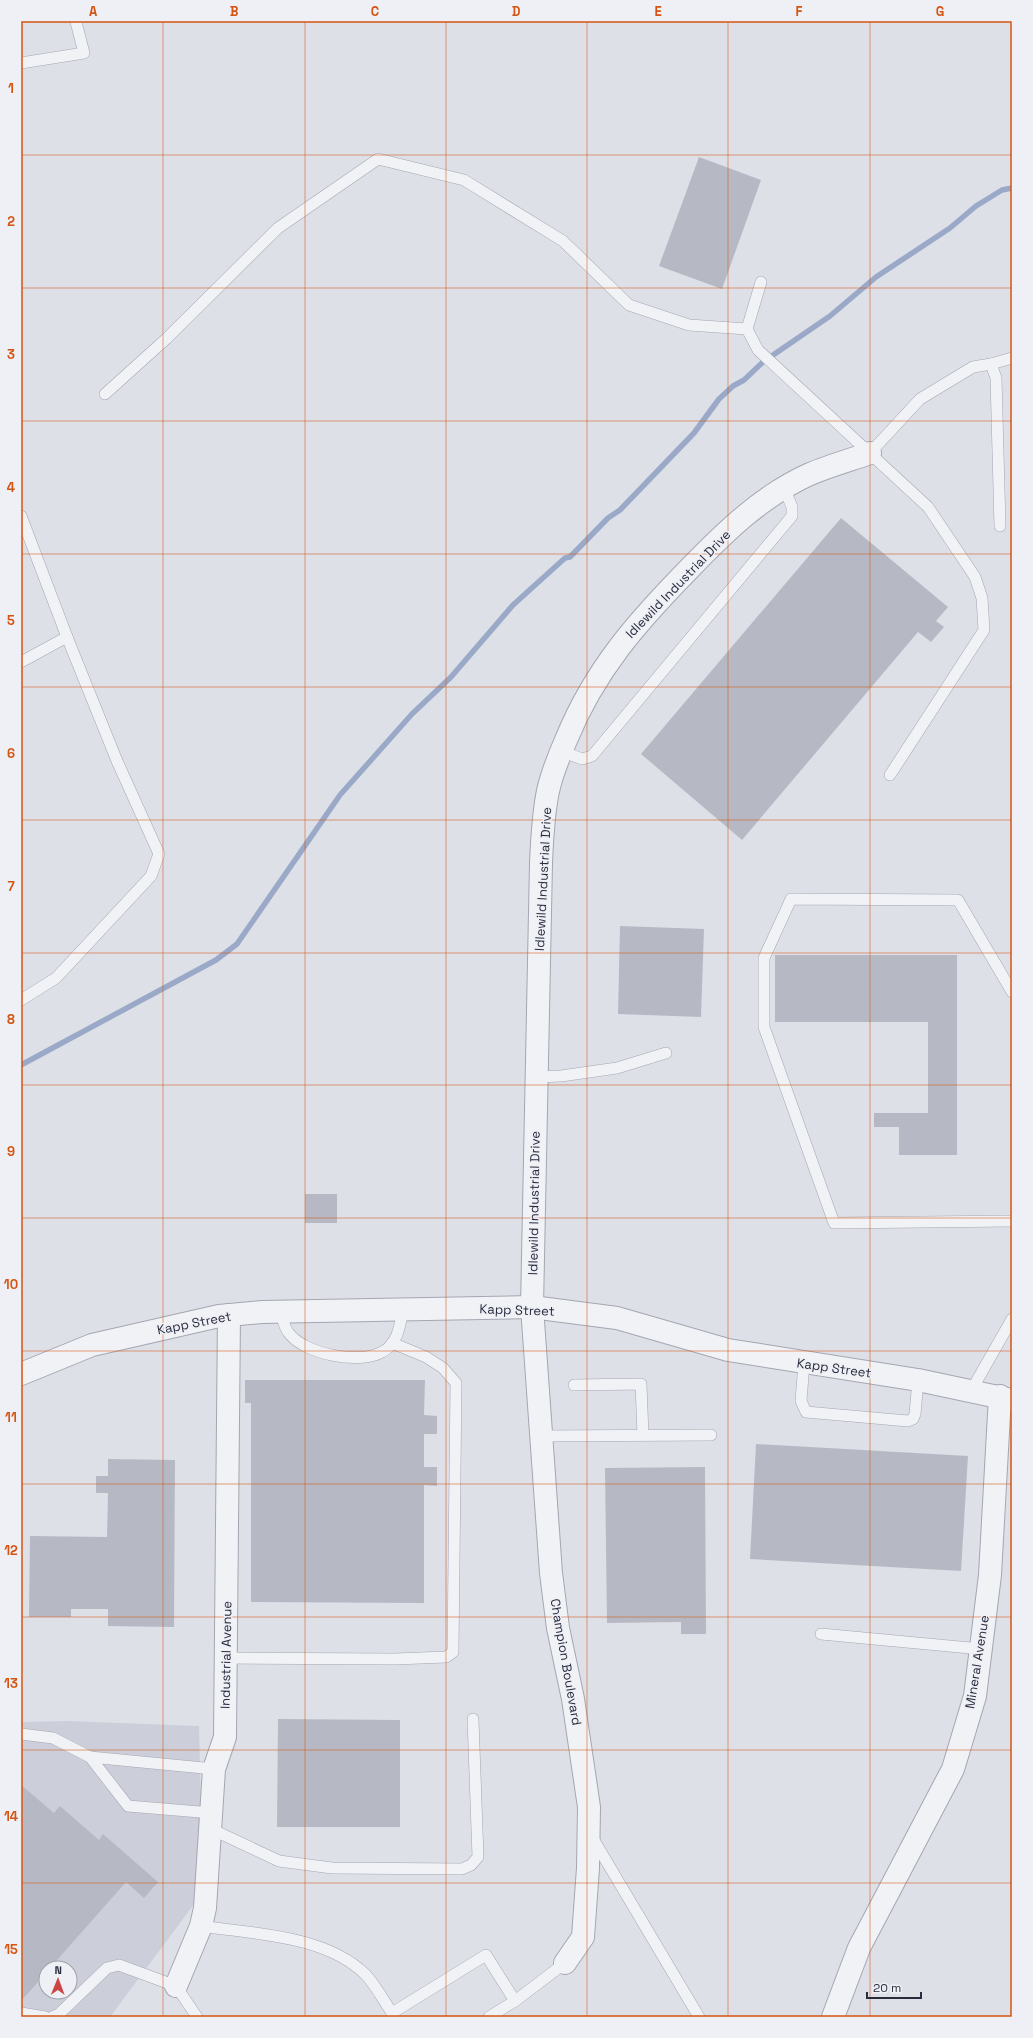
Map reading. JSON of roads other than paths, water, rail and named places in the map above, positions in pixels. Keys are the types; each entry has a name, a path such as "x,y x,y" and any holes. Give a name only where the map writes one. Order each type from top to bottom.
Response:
{"street":[{"name":"Idlewild Industrial Drive","path":"532,1307 543,822 548,790 561,752 574,721 593,684 616,650 648,612 716,541 747,514 784,488 809,474 870,453"},
{"name":"Kapp Street","path":"21,1374 92,1345 229,1315 280,1312 532,1307 616,1318 728,1350 918,1380 1006,1398"},
{"name":"Champion Boulevard","path":"532,1307 551,1573 558,1628 581,1746 589,1807 588,1868 583,1937 565,1963"},
{"name":"Industrial Avenue","path":"176,1986 201,1926 205,1908 209,1876 214,1769 225,1737 229,1315"},
{"name":"Mineral Avenue","path":"833,2017 858,1948 953,1769 975,1696 990,1575 1006,1398"}],"lane":[{"path":"21,63 84,53 77,21"},
{"path":"105,394 166,339 278,228 378,158 464,180 563,241 629,305 689,324 747,329"},
{"path":"761,282 747,329 758,350 928,507 975,577 982,598 984,630 890,775"},
{"path":"870,453 920,399 973,367 1012,358"},
{"path":"991,364 996,378 1000,526"},
{"path":"561,752 582,759 592,756 792,516 792,507 784,488"},
{"path":"21,516 67,637 117,761 159,854 151,876 61,973 56,978 21,1000"},
{"path":"21,662 67,637"},
{"path":"1012,992 958,900 791,899 764,958 764,1027 834,1223 1012,1221"},
{"path":"537,1077 561,1076 617,1068 666,1053"},
{"path":"280,1312 287,1331 296,1341 310,1349 328,1355 369,1356 382,1352 392,1343 399,1330 403,1310"},
{"path":"971,1392 1012,1319"},
{"path":"226,1658 395,1659 446,1657 453,1652 456,1383 443,1368 426,1357 392,1343"},
{"path":"804,1363 801,1401 802,1407 806,1412 908,1422 913,1419 915,1414 918,1380"},
{"path":"574,1385 641,1384 643,1435"},
{"path":"542,1436 711,1435"},
{"path":"821,1634 981,1648"},
{"path":"90,1757 128,1806 211,1821 279,1862 332,1868 462,1869 471,1866 478,1857 473,1719"},
{"path":"21,1734 53,1738 90,1757 214,1769"},
{"path":"588,1831 699,2017"},
{"path":"201,1926 299,1941 316,1945 334,1953 352,1963 367,1976 393,2015 486,1955 515,2001"},
{"path":"489,2017 515,2001 565,1963"},
{"path":"52,2017 59,2014 108,1968 119,1965 176,1986 197,2017"},
{"path":"21,2013 45,2017"}],"waterway":[{"path":"21,1065 216,960 237,944 340,795 412,714 451,677 513,605 565,558 570,557 608,518 620,510 694,433 719,399 733,386 744,380 763,362 830,316 876,277 950,228 976,206 1002,190 1012,188"}]}
